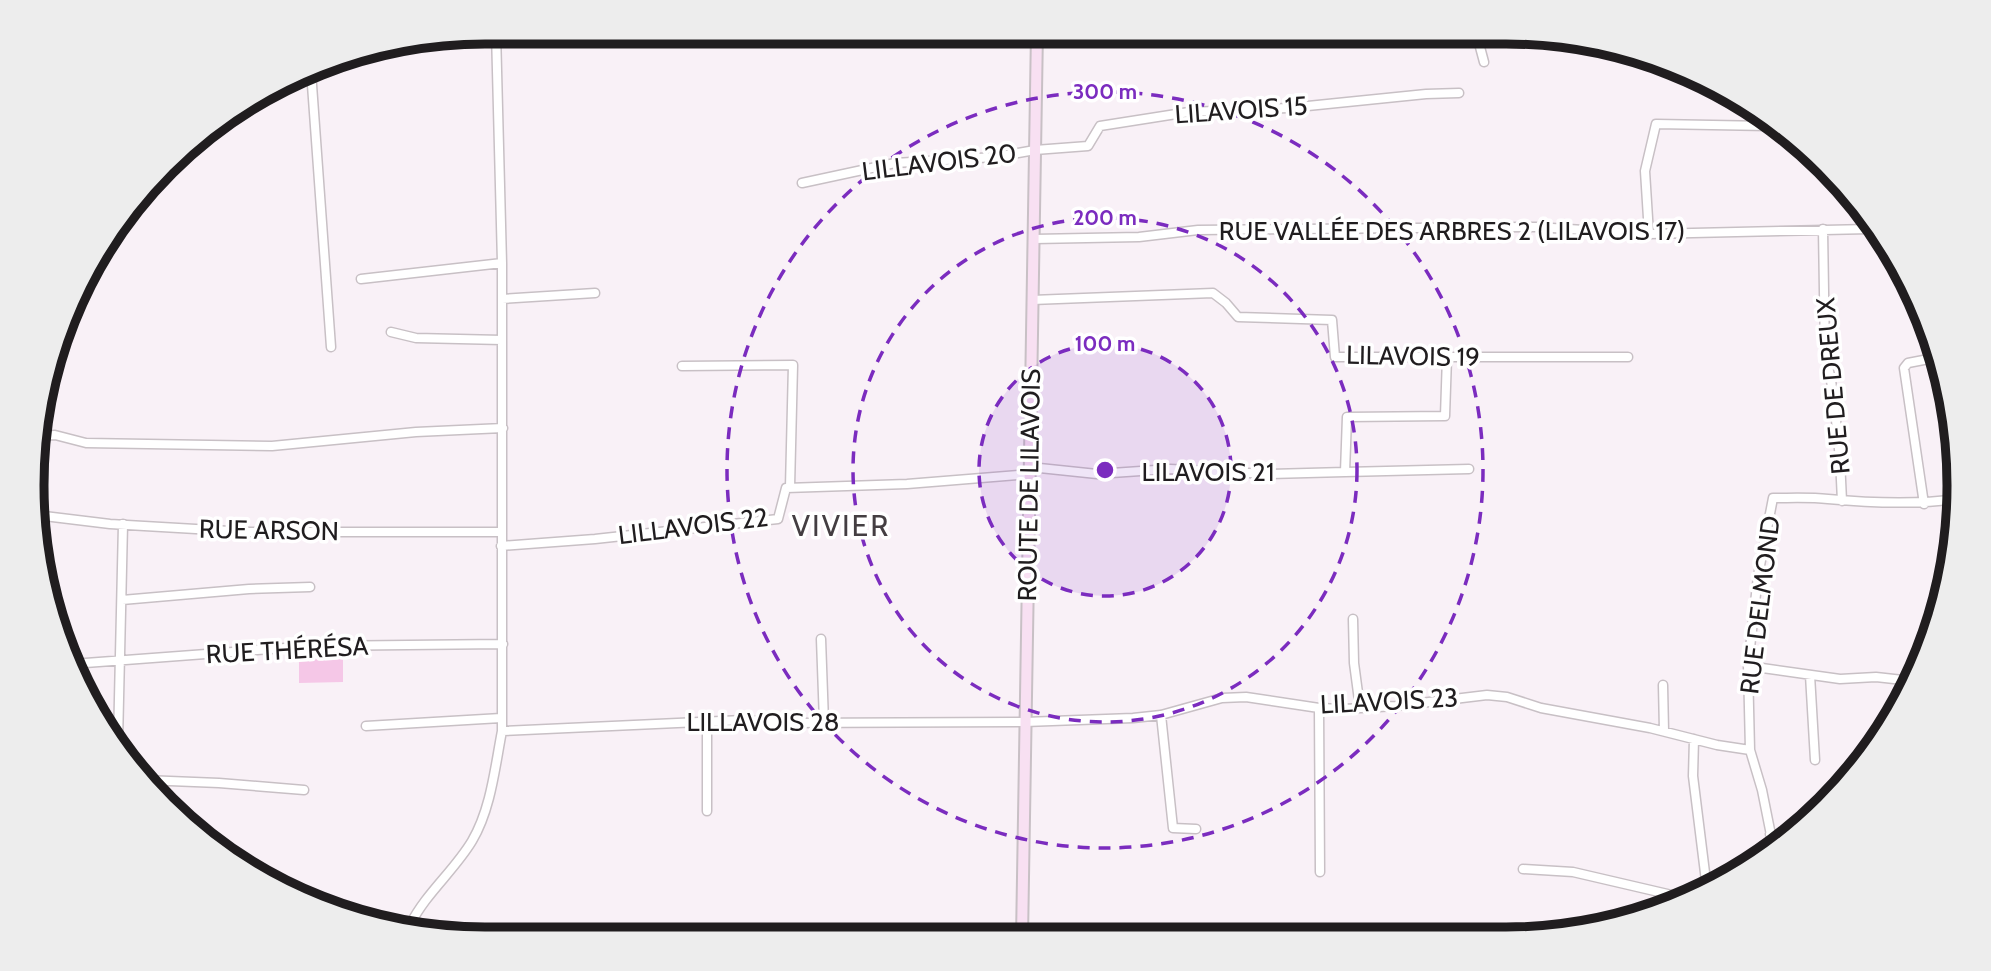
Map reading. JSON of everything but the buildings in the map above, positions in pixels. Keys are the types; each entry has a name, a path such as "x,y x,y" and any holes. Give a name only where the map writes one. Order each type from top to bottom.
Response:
{"main road":[{"name":"ROUTE DE LILAVOIS","path":"1021,927 1037,44"}],"street":[{"path":"413,921 474,838 492,785 502,731 502,263 496,44"},
{"path":"1479,44 1484,62"},
{"path":"312,79 331,346"},
{"name":"LILAVOIS 15","path":"1035,150 1088,146 1100,125 1166,115 1288,108 1459,93"},
{"path":"1649,234 1645,171 1656,124 1760,125"},
{"name":"LILLAVOIS 20","path":"802,184 895,163 995,157 1035,150"},
{"name":"RUE VALLÉE DES ARBRES 2 (LILAVOIS 17)","path":"1034,239 1139,237 1198,230 1522,227 1649,234 1864,228"},
{"name":"RUE DE DREUX","path":"1823,229 1825,354 1836,420 1842,501"},
{"path":"361,279 502,263"},
{"path":"502,299 595,293"},
{"name":"LILAVOIS 19","path":"1031,300 1213,293 1238,317 1332,320 1335,358 1628,357"},
{"path":"391,332 416,338 502,340"},
{"path":"1345,472 1347,417 1445,416 1447,357"},
{"path":"1924,504 1904,368 1908,363 1928,359"},
{"path":"682,366 793,365 790,487"},
{"path":"47,436 86,443 272,446 416,432 503,428"},
{"name":"LILAVOIS 21","path":"1030,471 1097,474 1170,468 1268,474 1469,469"},
{"name":"LILLAVOIS 22","path":"501,546 778,519 786,488 790,487 907,484 1030,471"},
{"name":"RUE DELMOND","path":"1771,838 1762,790 1750,750 1748,666 1758,576 1773,498 1826,498 1924,504 1946,501"},
{"name":"RUE ARSON","path":"45,516 247,532 502,532"},
{"path":"118,732 123,524"},
{"path":"122,600 248,589 310,587"},
{"path":"1353,619 1354,663 1360,708"},
{"path":"821,639 824,722"},
{"name":"RUE THÉRÉSA","path":"81,663 312,646 503,644"},
{"path":"1748,666 1840,679 1876,677 1902,680"},
{"path":"1810,675 1815,760"},
{"path":"1662,685 1664,731"},
{"name":"LILAVOIS 23","path":"1025,722 1161,715 1222,698 1246,697 1319,708 1360,708 1487,695 1507,697 1541,708 1750,750"},
{"path":"1319,708 1320,872"},
{"path":"1161,715 1172,828 1196,829"},
{"path":"366,726 501,718"},
{"name":"LILLAVOIS 28","path":"502,731 743,720 786,723 1025,722"},
{"path":"707,722 707,811"},
{"path":"1694,739 1693,776 1706,879"},
{"path":"155,780 304,790"},
{"path":"1770,834 1776,834"},
{"path":"1523,869 1573,872 1672,895"}],"shaded area":[{"path":"343,658 343,682 299,683 299,659"}],"district":[{"name":"VIVIER","path":"841,525"}]}
